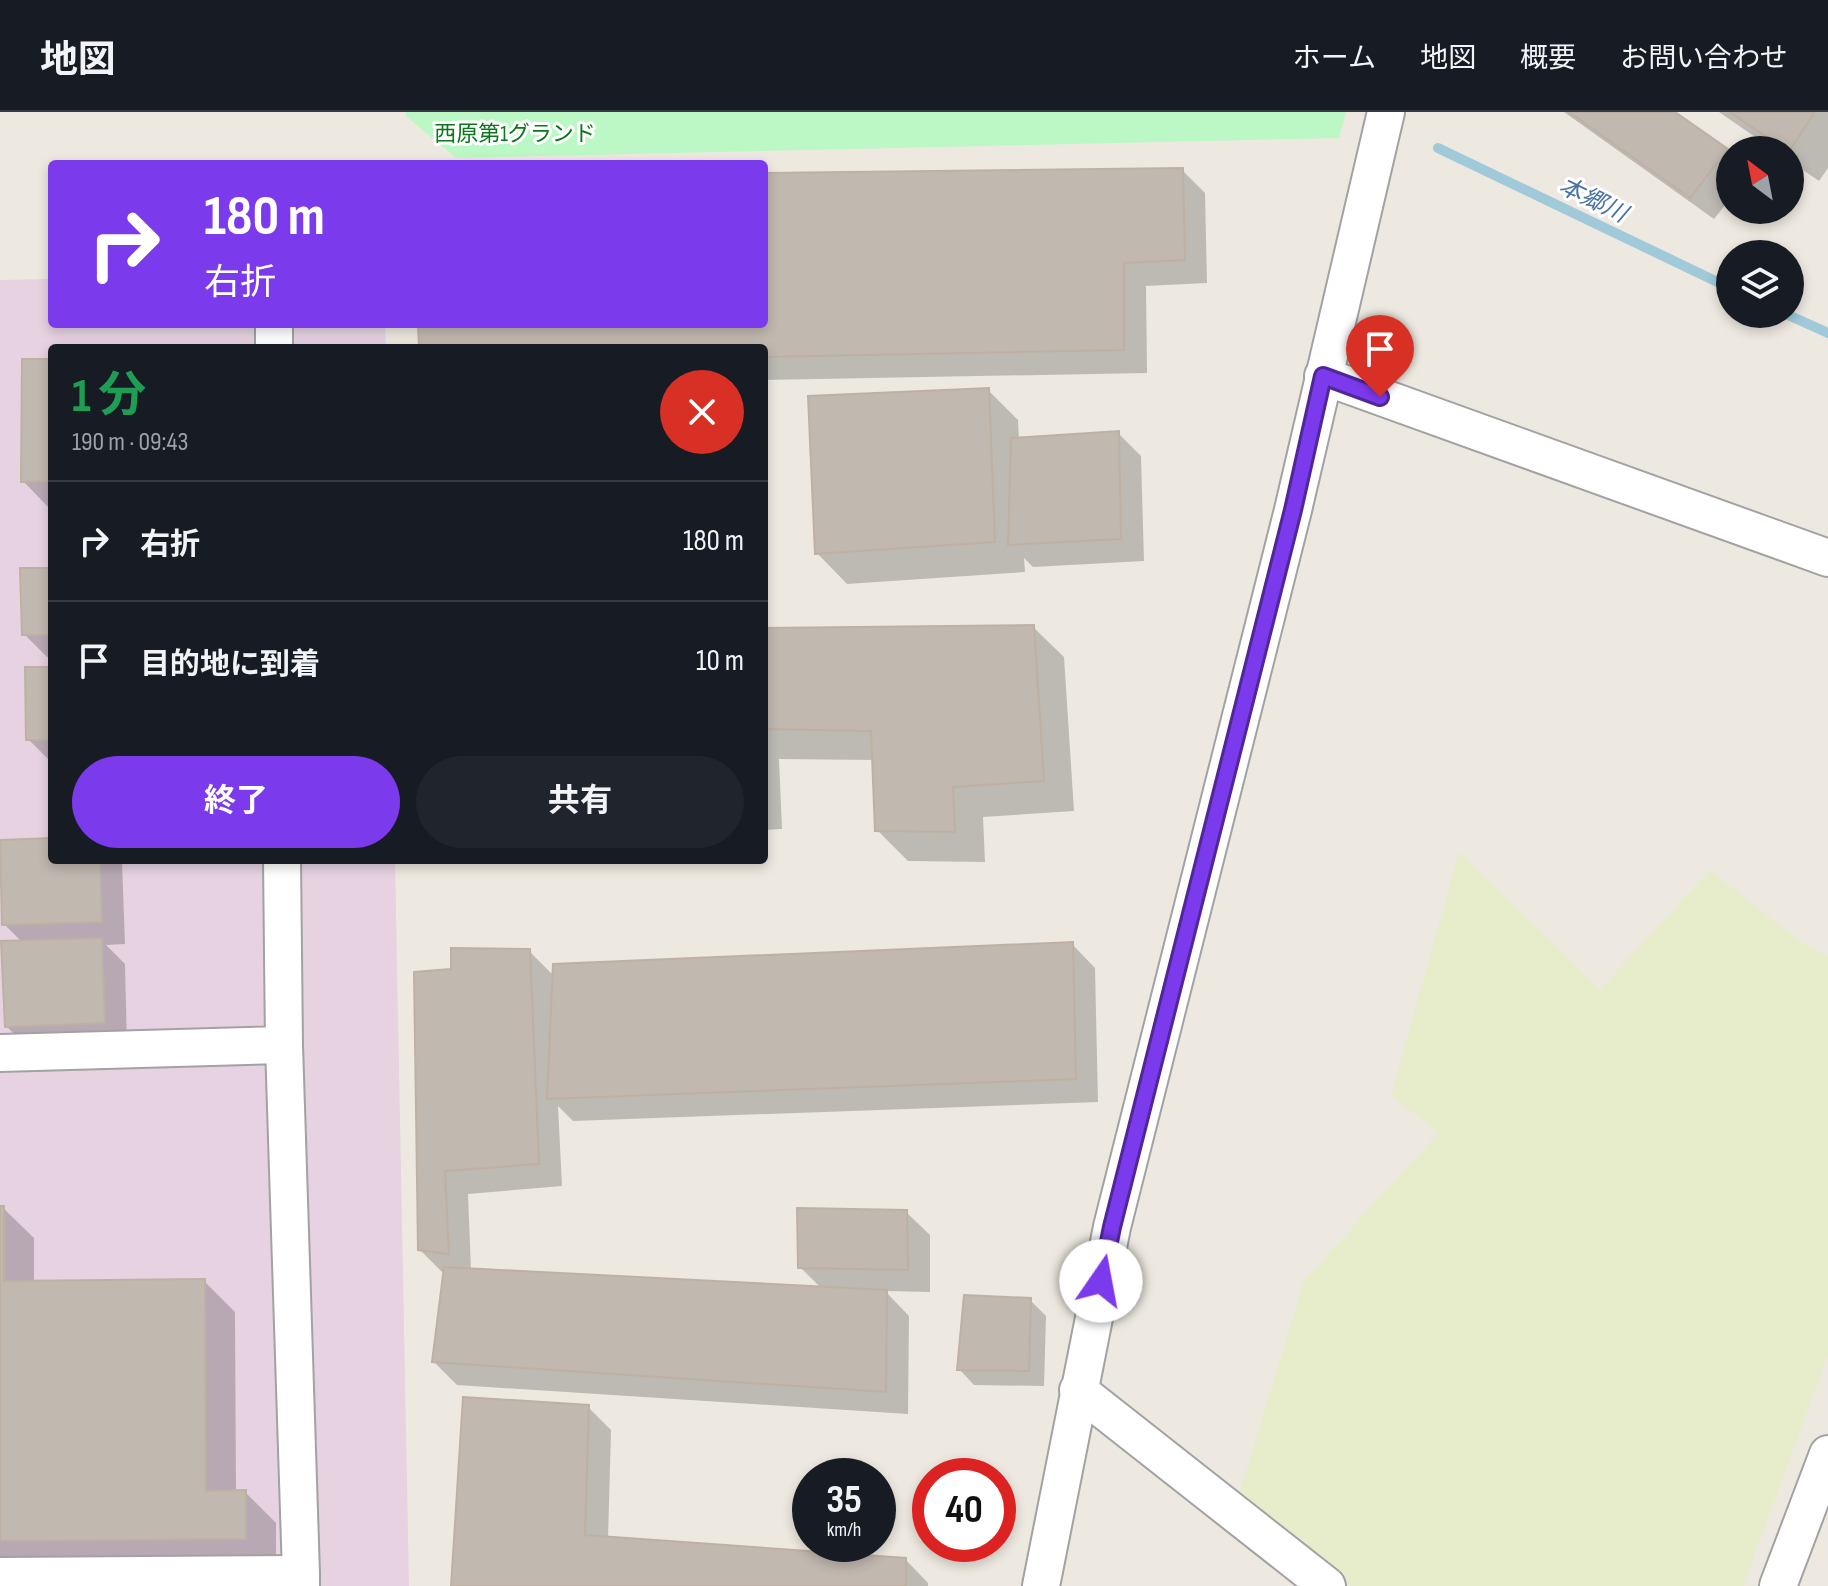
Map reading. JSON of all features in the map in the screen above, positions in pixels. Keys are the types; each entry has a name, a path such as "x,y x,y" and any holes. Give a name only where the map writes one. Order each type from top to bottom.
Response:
{"street":[{"path":"1041,1586 1112,1227 1293,510 1386,112"},
{"path":"1323,376 1828,558"},
{"path":"0,1576 301,1580 284,1045 282,864"},
{"path":"0,1053 284,1045"},
{"path":"1078,1390 1327,1586"},
{"path":"1778,1586 1828,1454"}],"shaded area":[{"path":"48,279 48,328 385,328 386,344 48,344 48,864 395,864 409,1586 0,1586 0,280"}],"green space":[{"name":"西原第1グランド","path":"406,112 1346,112 1339,138 456,158 406,116"},
{"path":"1459,852 1600,989 1710,870 1801,942 1828,956 1828,1355 1743,1586 1351,1586 1239,1495 1304,1281 1438,1133 1391,1095"}],"building":[{"path":"1569,112 1675,112 1716,141 1716,164 1690,198"},
{"path":"1730,112 1815,112 1799,136 1765,136"},
{"path":"1183,168 1185,260 1124,263 1124,350 768,357 768,344 419,344 418,328 768,328 768,173"},
{"path":"22,359 48,359 48,481 21,482"},
{"path":"989,388 995,542 815,554 808,396"},
{"path":"1119,431 1121,539 1008,545 1011,438"},
{"path":"20,568 48,568 48,635 22,635"},
{"path":"1034,625 1044,781 953,787 955,832 875,831 871,731 768,729 768,628"},
{"path":"25,667 48,667 48,740 26,740"},
{"path":"48,838 48,864 100,864 102,922 2,925 0,840"},
{"path":"102,938 105,1023 5,1027 1,941"},
{"path":"1073,942 1076,1079 547,1099 553,964"},
{"path":"451,948 530,949 539,1164 445,1171 449,1254 418,1250 414,972 451,969"},
{"path":"0,1206 4,1206 4,1281 205,1279 206,1491 246,1490 246,1539 0,1541"},
{"path":"797,1208 907,1210 908,1270 798,1268"},
{"path":"444,1267 887,1290 886,1392 432,1362"},
{"path":"964,1295 1031,1298 1029,1371 957,1370"},
{"path":"463,1397 589,1405 585,1535 792,1550 792,1562 896,1562 896,1557 906,1558 906,1586 451,1586"}],"waterway":[{"name":"本郷川","path":"1438,148 1716,281"},
{"name":"本郷川","path":"1804,322 1828,333"}],"route":[{"path":"1101,1281 1293,510 1323,376 1380,397"}]}
